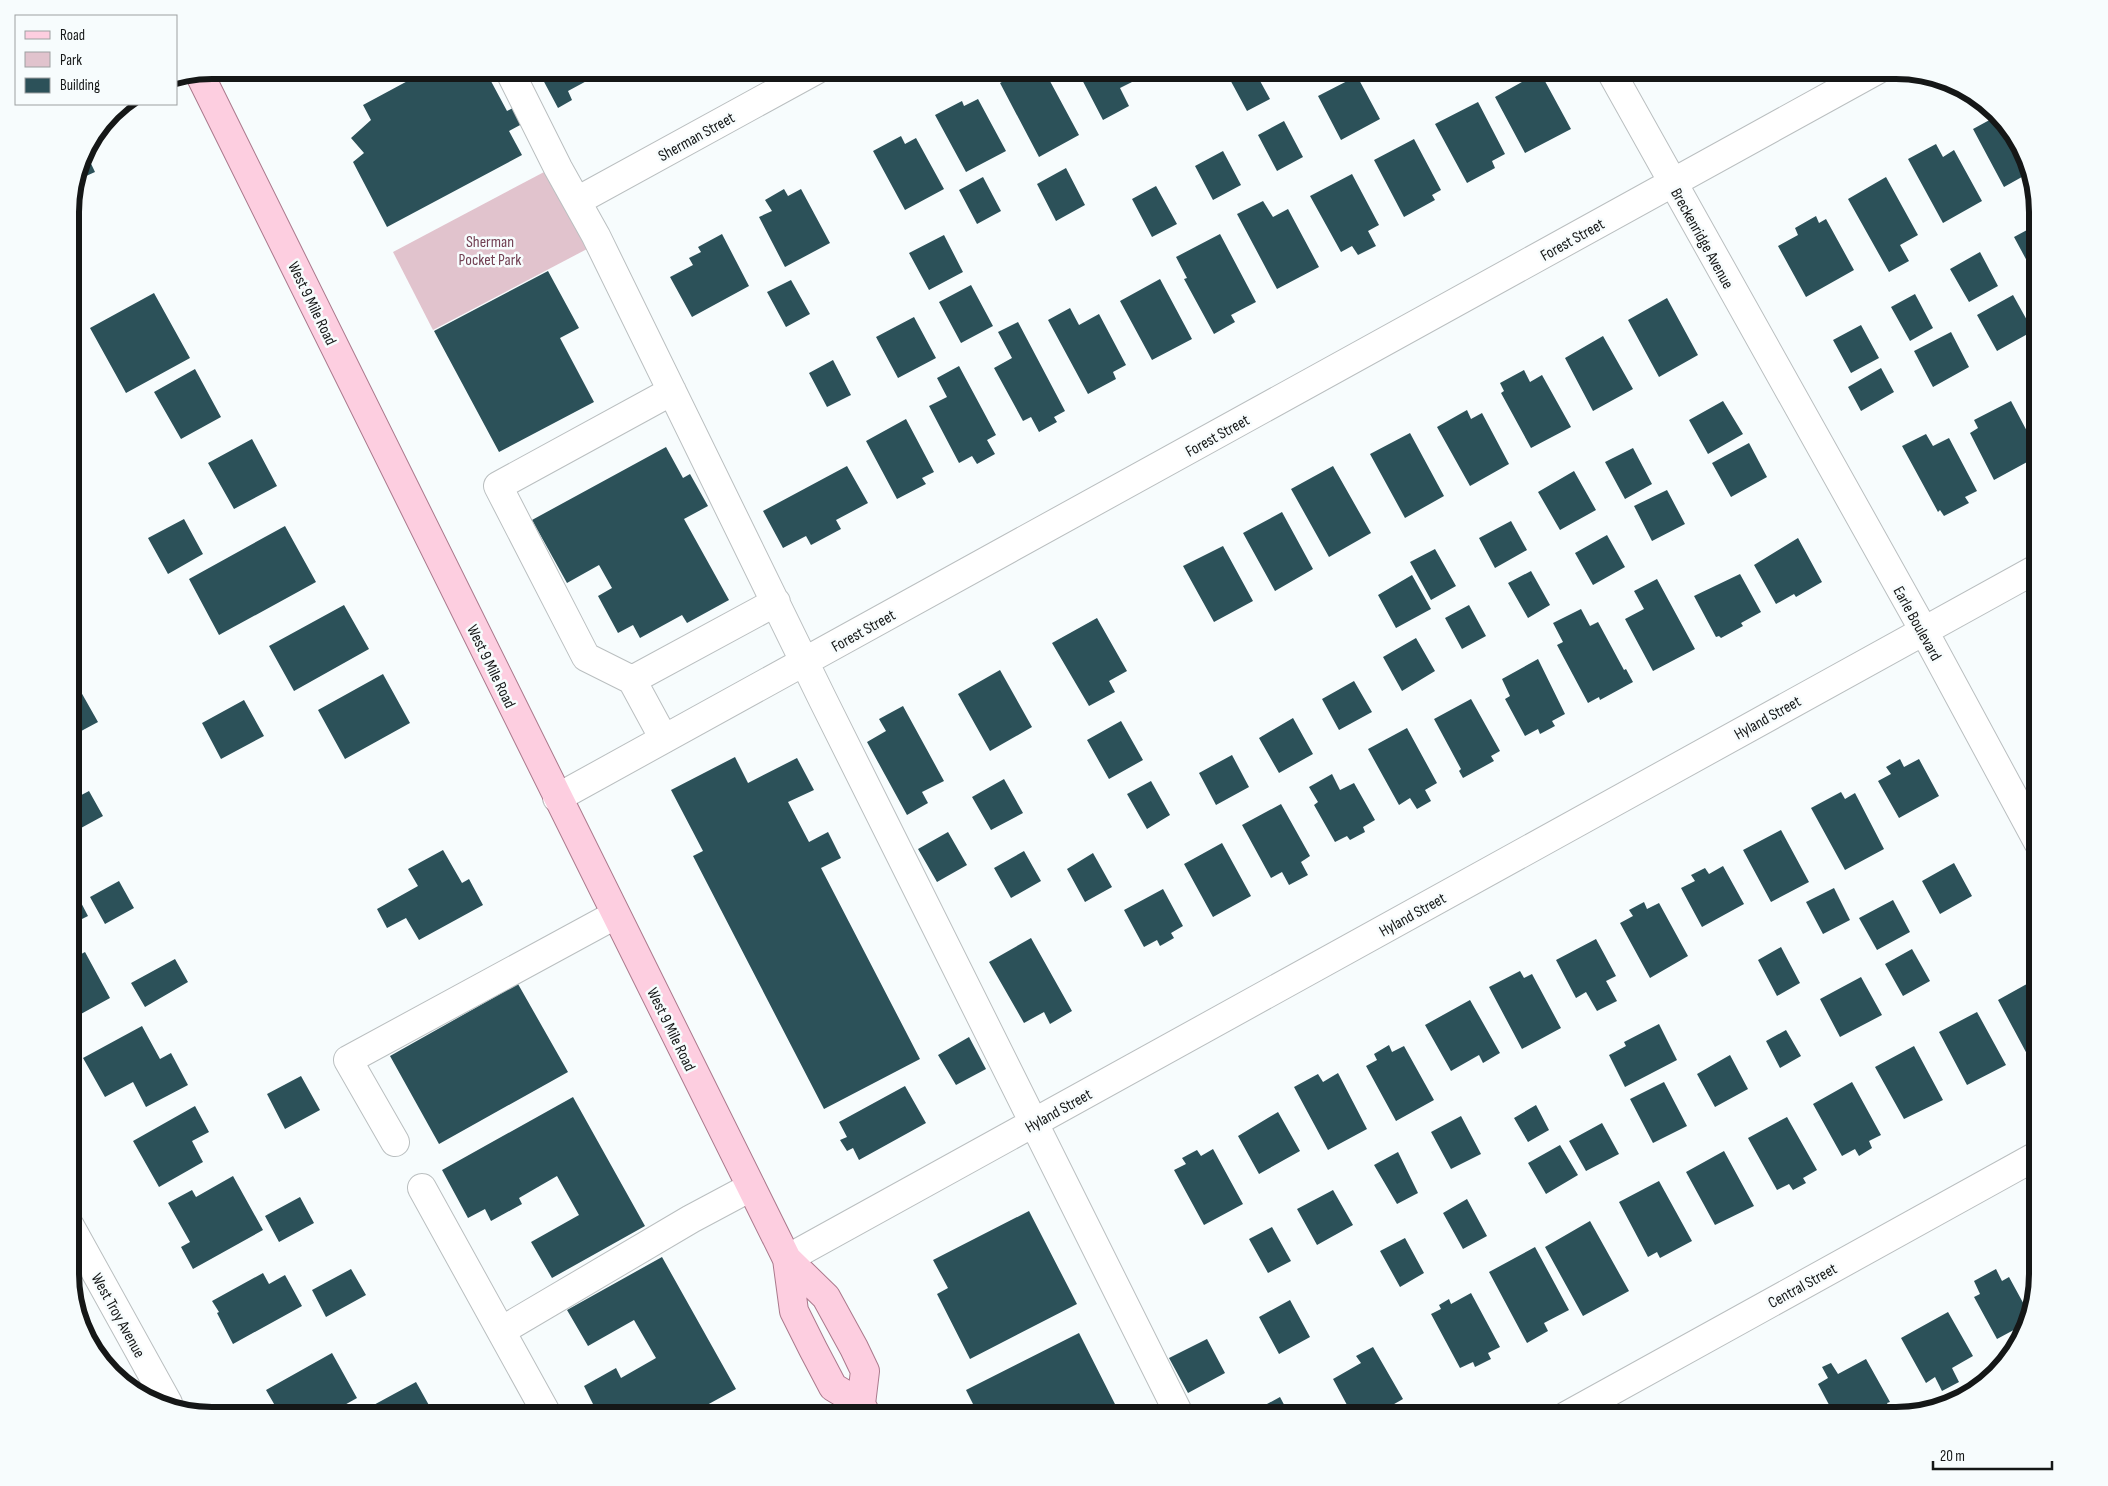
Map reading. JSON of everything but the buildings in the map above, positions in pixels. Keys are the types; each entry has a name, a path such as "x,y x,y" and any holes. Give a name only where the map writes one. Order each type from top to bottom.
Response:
{"main road":[{"name":"West 9 Mile Road","path":"203,80 787,1259 794,1311 833,1387 860,1407"},
{"name":"West 9 Mile Road","path":"787,1259 826,1297 865,1371 864,1407"}],"street":[{"path":"515,79 672,391 1033,1124 1175,1407"},
{"name":"Sherman Street","path":"577,201 800,79"},
{"name":"Breckenridge Avenue","path":"1615,79 1798,405"},
{"name":"Forest Street","path":"557,798 1861,79"},
{"path":"664,739 632,680 586,657 498,486 672,391"},
{"name":"Earle Boulevard","path":"1798,405 1924,631 2029,825"},
{"name":"Hyland Street","path":"787,1259 2029,573"},
{"path":"632,680 776,602"},
{"path":"394,1142 348,1060 615,915"},
{"name":"Central Street","path":"1582,1407 2029,1160"},
{"path":"501,1331 691,1219 751,1187"},
{"path":"422,1188 543,1407"},
{"name":"West Troy Avenue","path":"79,1242 166,1399"}],"green space":[{"name":"Sherman Pocket Park","path":"546,171 587,249 433,330 393,252"}]}
